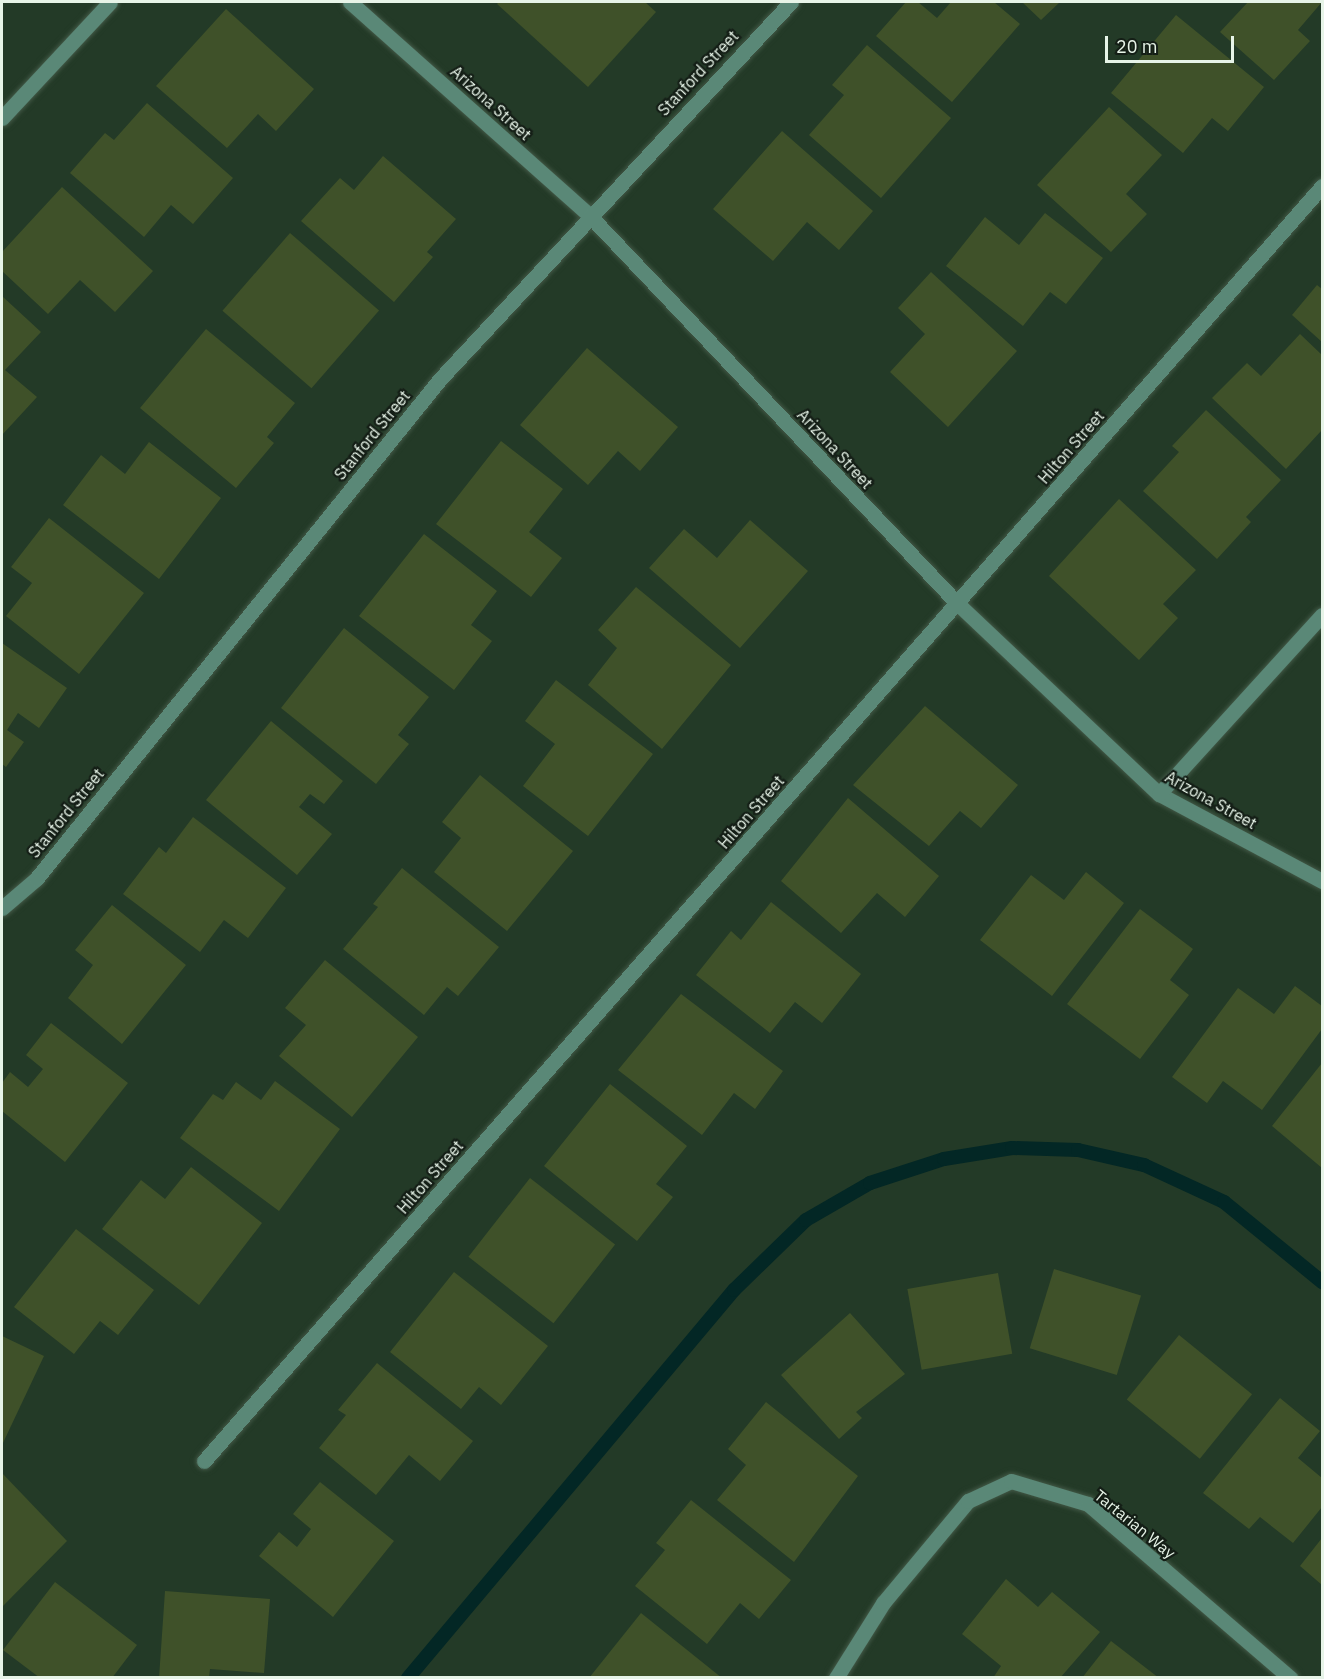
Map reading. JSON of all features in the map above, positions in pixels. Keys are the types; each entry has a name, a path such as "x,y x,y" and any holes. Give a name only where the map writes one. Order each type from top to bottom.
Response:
{"street":[{"path":"2,118 110,2"},
{"name":"Arizona Street","path":"350,2 590,216 958,604 1159,794 1323,881"},
{"name":"Stanford Street","path":"2,908 36,879 440,379 791,2"},
{"name":"Hilton Street","path":"204,1461 1323,186"},
{"path":"1159,794 1323,615"},
{"name":"Tartarian Way","path":"836,1677 883,1603 968,1501 1011,1480 1088,1504 1290,1677"}],"building":[{"path":"499,2 645,2 656,12 588,87 497,4"},
{"path":"906,2 918,2 937,18 951,2 994,2 1020,24 952,102 876,36"},
{"path":"1022,2 1060,2 1041,20"},
{"path":"1248,2 1322,2 1298,30 1310,41 1274,80 1220,32"},
{"path":"226,9 314,89 276,131 258,114 227,148 156,86"},
{"path":"1176,15 1264,87 1228,131 1212,118 1183,153 1111,93"},
{"path":"867,45 951,118 881,198 809,135 844,95 832,85"},
{"path":"147,103 233,178 193,224 171,205 144,237 70,173 105,133 114,140"},
{"path":"1109,107 1162,155 1126,194 1147,214 1111,252 1037,185"},
{"path":"782,131 873,211 839,250 807,222 773,261 713,209"},
{"path":"383,156 456,219 427,252 433,257 394,302 301,221 340,178 354,190"},
{"path":"62,187 153,271 115,312 80,280 48,314 2,271 2,252"},
{"path":"1045,213 1103,258 1066,304 1050,292 1023,326 946,266 985,217 1019,245"},
{"path":"290,233 379,310 311,388 222,311"},
{"path":"931,272 1017,351 948,427 890,372 925,334 898,308"},
{"path":"1317,285 1322,289 1322,342 1292,315"},
{"path":"2,296 41,332 5,370 37,397 2,435"},
{"path":"206,329 295,403 267,437 274,443 236,488 140,408"},
{"path":"1300,334 1322,355 1322,430 1286,469 1212,398 1247,363 1261,376"},
{"path":"587,348 678,427 640,471 618,451 588,485 520,425"},
{"path":"1206,410 1281,480 1246,517 1251,522 1217,559 1143,491 1179,452 1172,446"},
{"path":"501,441 563,489 529,532 562,558 531,597 436,524"},
{"path":"149,442 221,498 159,579 63,505 101,455 125,474"},
{"path":"1119,499 1196,570 1163,604 1178,618 1139,660 1049,576"},
{"path":"49,518 144,593 79,674 6,616 32,583 11,567"},
{"path":"750,520 808,571 740,648 649,568 684,529 717,558"},
{"path":"424,534 497,591 471,625 492,641 454,690 359,616"},
{"path":"636,587 731,665 662,749 588,685 617,648 598,630"},
{"path":"344,628 429,697 398,735 409,744 376,784 281,708"},
{"path":"2,643 67,688 39,728 18,713 7,730 24,742 6,767 2,764"},
{"path":"556,680 653,754 588,836 523,786 555,744 525,721"},
{"path":"925,706 1018,785 981,828 960,811 929,846 853,785"},
{"path":"271,721 343,781 324,804 310,794 299,807 332,834 297,875 206,800"},
{"path":"480,775 573,851 507,931 434,872 461,838 442,822"},
{"path":"848,798 939,876 905,917 877,893 841,933 781,881"},
{"path":"193,817 286,888 248,938 224,920 200,952 123,894 159,847 166,853"},
{"path":"402,868 499,947 458,996 447,987 424,1015 343,949 378,907 373,904"},
{"path":"1086,872 1124,903 1052,996 980,940 1031,875 1064,900"},
{"path":"771,902 861,974 822,1023 795,1002 770,1033 696,975 731,931 741,940"},
{"path":"112,905 186,965 122,1044 68,998 93,965 75,950"},
{"path":"1140,909 1193,949 1170,980 1189,995 1140,1059 1067,1004"},
{"path":"325,960 418,1037 352,1117 279,1056 306,1025 285,1008"},
{"path":"1295,986 1322,1006 1322,1029 1262,1110 1223,1081 1207,1103 1172,1077 1238,988 1274,1014"},
{"path":"681,994 783,1071 755,1109 734,1093 702,1135 618,1070"},
{"path":"51,1023 128,1083 65,1162 2,1111 2,1083 10,1072 28,1087 43,1069 26,1055"},
{"path":"1322,1063 1322,1168 1272,1126"},
{"path":"275,1081 340,1129 279,1211 180,1138 213,1094 223,1100 236,1082 261,1100"},
{"path":"610,1084 687,1146 656,1184 673,1197 637,1241 544,1166"},
{"path":"191,1167 262,1223 199,1305 102,1229 141,1180 165,1199"},
{"path":"530,1178 615,1244 554,1323 468,1257"},
{"path":"76,1229 154,1290 118,1335 100,1321 74,1354 14,1307"},
{"path":"1054,1269 1141,1296 1117,1375 1030,1348"},
{"path":"454,1272 548,1346 501,1405 479,1387 461,1409 390,1352"},
{"path":"998,1273 1012,1354 922,1370 907,1289"},
{"path":"850,1313 905,1374 856,1412 862,1418 839,1439 781,1375"},
{"path":"1179,1335 1252,1394 1200,1459 1127,1400"},
{"path":"2,1336 44,1356 2,1445"},
{"path":"377,1363 473,1441 440,1481 409,1455 376,1495 319,1448 346,1415 338,1410"},
{"path":"1280,1398 1320,1431 1298,1458 1322,1478 1322,1507 1293,1543 1260,1517 1249,1529 1203,1493"},
{"path":"766,1402 858,1476 794,1562 717,1500 746,1465 728,1449"},
{"path":"2,1473 67,1541 2,1607"},
{"path":"320,1482 394,1541 333,1617 259,1556 279,1532 297,1547 311,1529 293,1514"},
{"path":"691,1500 791,1580 759,1619 740,1603 707,1644 635,1586 665,1550 656,1543"},
{"path":"1322,1538 1322,1585 1300,1566"},
{"path":"1006,1579 1038,1607 1052,1592 1100,1632 1060,1678 993,1678 1001,1666 962,1634"},
{"path":"55,1582 137,1645 112,1678 40,1678 3,1650"},
{"path":"165,1591 270,1599 264,1673 210,1669 209,1678 159,1678"},
{"path":"641,1613 722,1678 589,1678"},
{"path":"1111,1641 1159,1678 1082,1678"}],"waterway":[{"path":"408,1678 734,1290 806,1220 870,1183 944,1159 1012,1148 1078,1150 1144,1165 1224,1202 1322,1282"}]}
